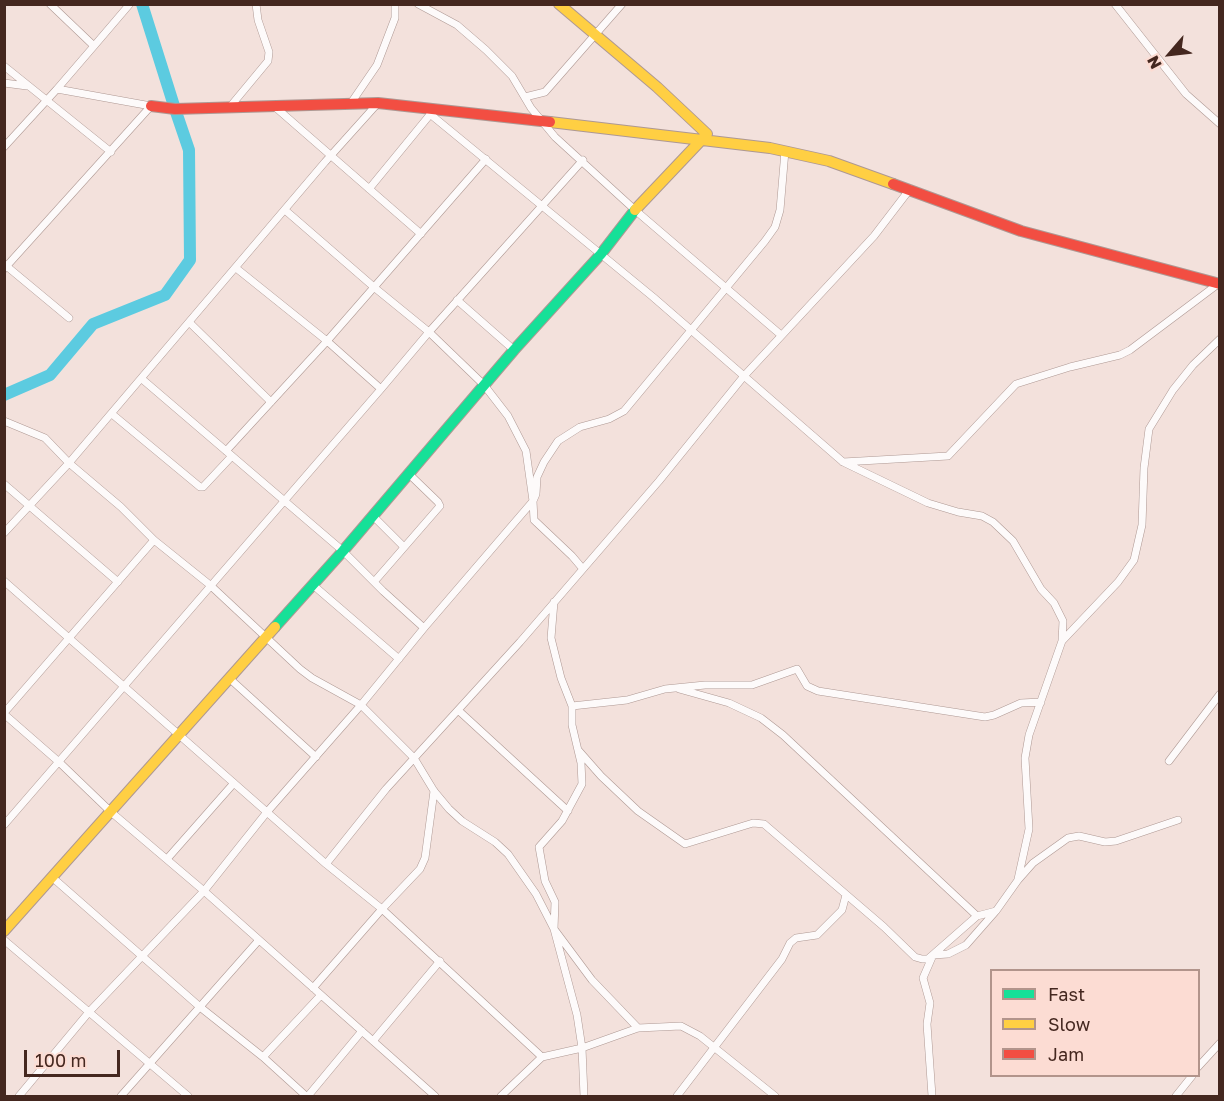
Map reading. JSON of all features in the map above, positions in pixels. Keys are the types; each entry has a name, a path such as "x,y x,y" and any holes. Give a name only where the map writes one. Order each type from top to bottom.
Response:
{"street":[{"path":"50,4 94,46"},
{"path":"229,108 268,61 269,52 258,20 256,4"},
{"path":"351,103 377,65 395,18 395,4"},
{"path":"418,4 469,34 512,76 541,121 555,137 583,160 635,210 781,335"},
{"path":"4,932 343,551 514,350 601,254 635,210 707,135 698,124 560,4"},
{"path":"525,97 545,92 622,4"},
{"path":"1115,4 1186,93 1220,124"},
{"path":"4,147 129,5"},
{"path":"4,66 111,152"},
{"path":"4,83 30,87"},
{"path":"57,89 175,109 378,103 433,112 491,114 785,151 829,160 1022,231 1219,284"},
{"path":"4,533 112,414 331,155 378,103"},
{"path":"69,318 5,266 152,106"},
{"path":"274,106 421,234"},
{"path":"433,112 817,437 843,462 921,500 958,512 982,516 993,522 1013,541 1041,589 1054,603 1063,621 1062,641 1029,735 1025,758 1029,829 1018,880"},
{"path":"369,189 433,112"},
{"path":"19,1096 89,1011 204,891 267,812 361,705 533,501 536,494 537,477 558,441 580,427 609,419 624,411 765,242 775,227 780,210 785,151"},
{"path":"112,414 200,487 203,487 271,402 375,288 486,159"},
{"path":"4,825 429,332 583,160"},
{"path":"326,864 414,758 659,481 744,376 874,236 910,189"},
{"path":"285,210 429,332 484,385 508,416 522,440 526,451 534,520 572,556 582,569"},
{"path":"236,268 381,389"},
{"path":"843,462 948,456 1016,384 1120,355 1219,284"},
{"path":"457,300 514,350"},
{"path":"190,323 271,402"},
{"path":"1062,641 1118,582 1134,560 1142,525 1144,468 1149,429 1166,400 1192,365 1220,339"},
{"path":"142,379 343,551 424,628"},
{"path":"4,421 45,438 69,463 121,507 154,540 210,585 312,678 361,705 414,758 434,791 462,821 495,842 508,854 536,894 554,929 592,980 638,1028"},
{"path":"374,582 440,506 409,474"},
{"path":"4,484 118,582"},
{"path":"373,516 404,547"},
{"path":"154,540 4,713 111,812 204,891 435,1096"},
{"path":"4,581 326,864 382,909 542,1057"},
{"path":"313,585 399,659"},
{"path":"554,602 551,638 561,678 572,706 572,725 579,751 582,784 562,821 539,848 545,881 555,902 554,929 573,998 582,1048 584,1096"},
{"path":"572,706 627,700 655,691 676,688 705,685 752,685 796,669 807,686 818,691 985,717 994,716 1021,703 1041,702"},
{"path":"229,678 316,757"},
{"path":"676,688 729,703 761,718 783,735 977,916"},
{"path":"1169,761 1220,694"},
{"path":"458,710 568,811"},
{"path":"579,751 601,776 638,811 680,842 690,844 759,822 764,824 915,957 928,959 977,916 996,911"},
{"path":"167,860 234,783"},
{"path":"313,988 420,869 425,858 434,791"},
{"path":"933,955 948,954 966,945 1033,863 1068,838 1079,836 1104,842 1116,841 1178,820"},
{"path":"53,878 200,1007 263,1057 307,1096 362,1030"},
{"path":"677,1096 782,959 790,943 796,938 817,934 842,909 846,895"},
{"path":"4,939 188,1096"},
{"path":"121,1096 259,940"},
{"path":"932,1096 927,1024 930,1003 923,978 933,955"},
{"path":"373,1041 440,961"},
{"path":"263,1057 321,995"},
{"path":"501,1096 542,1057 582,1048 638,1028 681,1026 700,1036 775,1096"},
{"path":"1200,1065 1220,1043"},
{"path":"1176,1096 1191,1077"}],"waterway":[{"path":"4,395 50,375 93,324 165,295 190,260 189,150 142,4"}],"traffic: fast":[{"path":"275,627 343,551 514,350 601,254 635,210"}],"traffic: slow":[{"path":"559,4 657,87 707,134 635,210"},
{"path":"550,122 770,148 829,161 893,184"},
{"path":"4,931 275,627"}],"traffic: jam":[{"path":"151,106 175,109 378,103 550,122"},
{"path":"893,184 1021,231 1220,284"}]}
